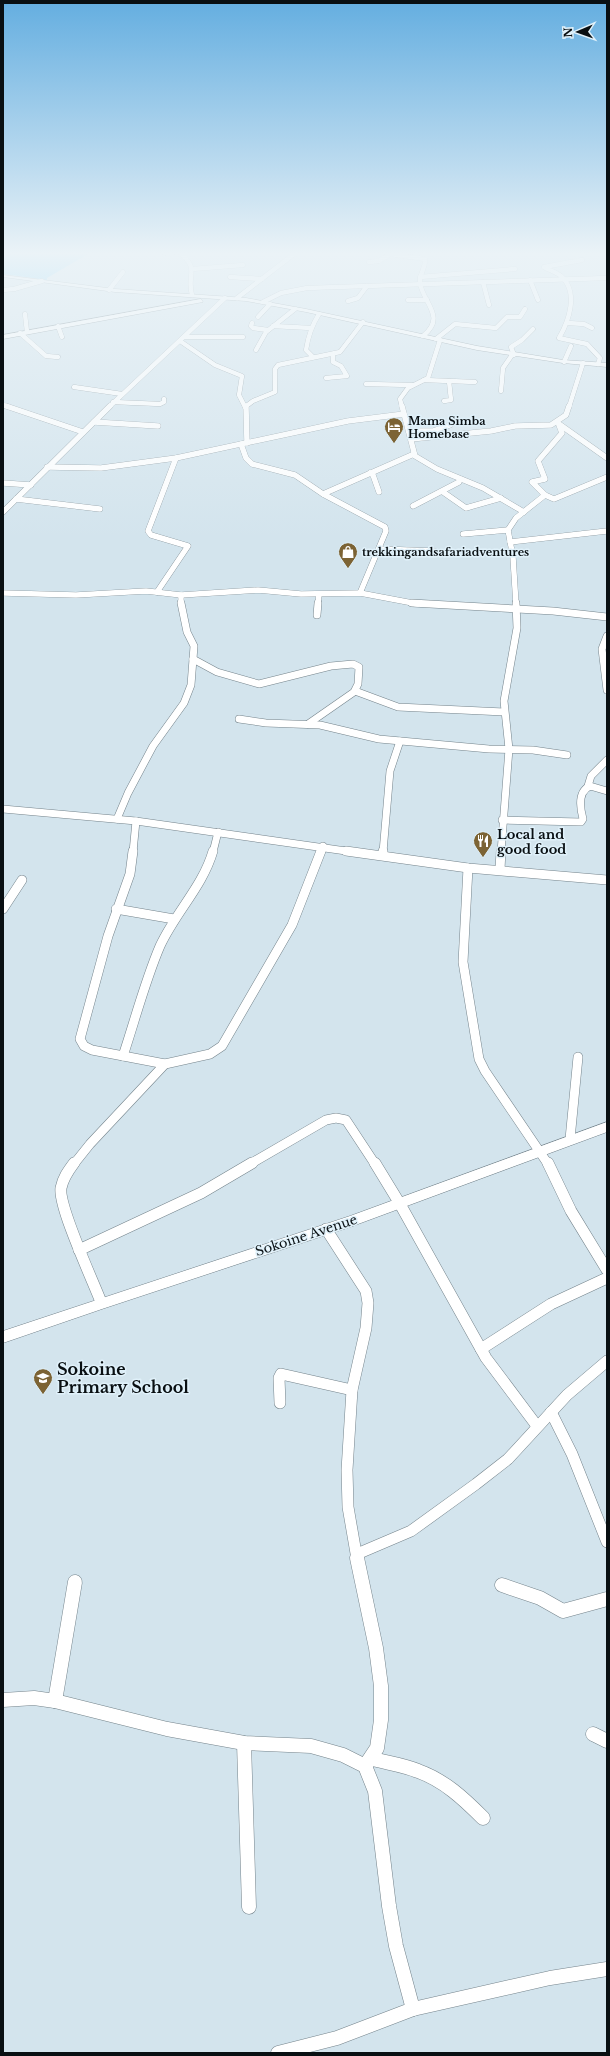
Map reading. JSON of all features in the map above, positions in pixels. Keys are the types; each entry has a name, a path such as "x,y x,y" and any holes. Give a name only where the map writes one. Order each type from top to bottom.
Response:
{"street":[{"path":"35,347 42,354 49,357 58,357"},
{"path":"3,512 113,402 173,347"},
{"path":"192,347 215,365 242,376 238,388 239,396 245,407 244,444 246,458 252,464 290,473 323,494 385,527 386,531 360,593"},
{"path":"307,347 306,350 313,357"},
{"path":"245,407 253,401 275,392 276,363 333,354 345,347"},
{"path":"436,347 428,377 404,390 400,399 414,454 423,462 479,486 524,512"},
{"path":"473,347 513,355 564,362 607,365"},
{"path":"511,347 513,355"},
{"path":"564,362 571,347"},
{"path":"590,347 600,358 598,364"},
{"path":"326,378 347,376 341,366 332,362 333,354"},
{"path":"501,391 503,368 513,355"},
{"path":"411,439 490,431 515,426 545,426 558,424 566,415 583,364"},
{"path":"424,380 475,382"},
{"path":"444,402 451,400 449,381"},
{"path":"366,384 412,385"},
{"path":"74,387 122,394"},
{"path":"113,402 160,404 164,402 164,399"},
{"path":"3,405 84,432"},
{"path":"47,467 93,468 176,458 353,420 404,414"},
{"path":"94,422 158,426"},
{"path":"558,424 607,458"},
{"path":"558,424 562,433 538,461 545,479 532,482 546,495 554,499 607,477"},
{"path":"409,431 433,431 450,425"},
{"path":"323,494 414,454"},
{"path":"157,592 188,546 148,533 176,458"},
{"path":"370,473 373,475 379,492"},
{"path":"413,506 443,492 459,482 460,479"},
{"path":"3,483 31,485"},
{"path":"443,492 466,508 501,498"},
{"path":"500,869 502,820 509,749 504,712 507,681 517,628 508,530 511,523 546,495"},
{"path":"16,499 72,507 100,509"},
{"path":"463,534 508,530"},
{"path":"510,542 607,531"},
{"path":"379,549 434,551"},
{"path":"3,593 76,595 157,592 181,595 258,590 296,594 360,593 419,604 553,611 607,618"},
{"path":"317,615 319,594"},
{"path":"117,819 128,793 153,746 165,727 184,703 191,685 194,646 187,632 181,605 181,595"},
{"path":"607,636 602,649 607,690"},
{"path":"193,659 217,672 262,684 331,666 353,664 360,669 358,684 355,691 308,724"},
{"path":"355,691 398,707 504,712"},
{"path":"239,719 266,723 308,724 371,737 400,741 567,755"},
{"path":"383,854 390,771 400,741"},
{"path":"502,820 582,822 583,819 579,804 591,776 607,760"},
{"path":"588,786 607,792"},
{"path":"3,809 117,819 383,854 468,868 500,869 607,880"},
{"path":"136,822 130,874 116,909 80,1039 81,1043 86,1048 165,1064 210,1054 222,1046 292,925 323,846"},
{"path":"123,1056 160,948 174,919 208,868 218,832"},
{"path":"468,868 463,962 479,1059 485,1071 541,1150 571,1211 607,1270"},
{"path":"3,909 22,880"},
{"path":"116,909 174,919"},
{"path":"570,1138 578,1057"},
{"path":"101,1302 79,1250 61,1198 61,1189 66,1174 90,1144 165,1064"},
{"path":"79,1250 201,1193 326,1120 335,1117 346,1120 374,1160 400,1204 481,1349 537,1426"},
{"name":"Sokoine Avenue","path":"3,1336 101,1302 400,1204 570,1138 607,1127"},
{"path":"326,1229 366,1291 367,1297 366,1322 352,1390 347,1465 347,1497 349,1520 376,1646 380,1694 379,1742 369,1762 375,1791 389,1906 396,1946 413,2010"},
{"path":"481,1349 551,1304 607,1278"},
{"path":"357,1554 411,1531 508,1459 537,1426 579,1384 607,1361"},
{"path":"280,1403 279,1378 281,1374 352,1390"},
{"path":"551,1412 572,1454 607,1542"},
{"path":"55,1701 75,1582"},
{"path":"502,1585 540,1598 563,1611 607,1599"},
{"path":"3,1700 34,1698 55,1701 167,1729 244,1743 311,1746 369,1762 423,1772 462,1798 483,1818"},
{"path":"593,1734 607,1741"},
{"path":"244,1743 249,1907"},
{"path":"278,2053 337,2038 413,2010 550,1978 607,1969"}],"place":[{"name":"Mama Simba Homebase","path":"394,444"},
{"name":"trekkingandsafariadventures","path":"348,569"},
{"name":"Local and good food","path":"483,858"},
{"name":"Sokoine Primary School","path":"43,1395"}]}
